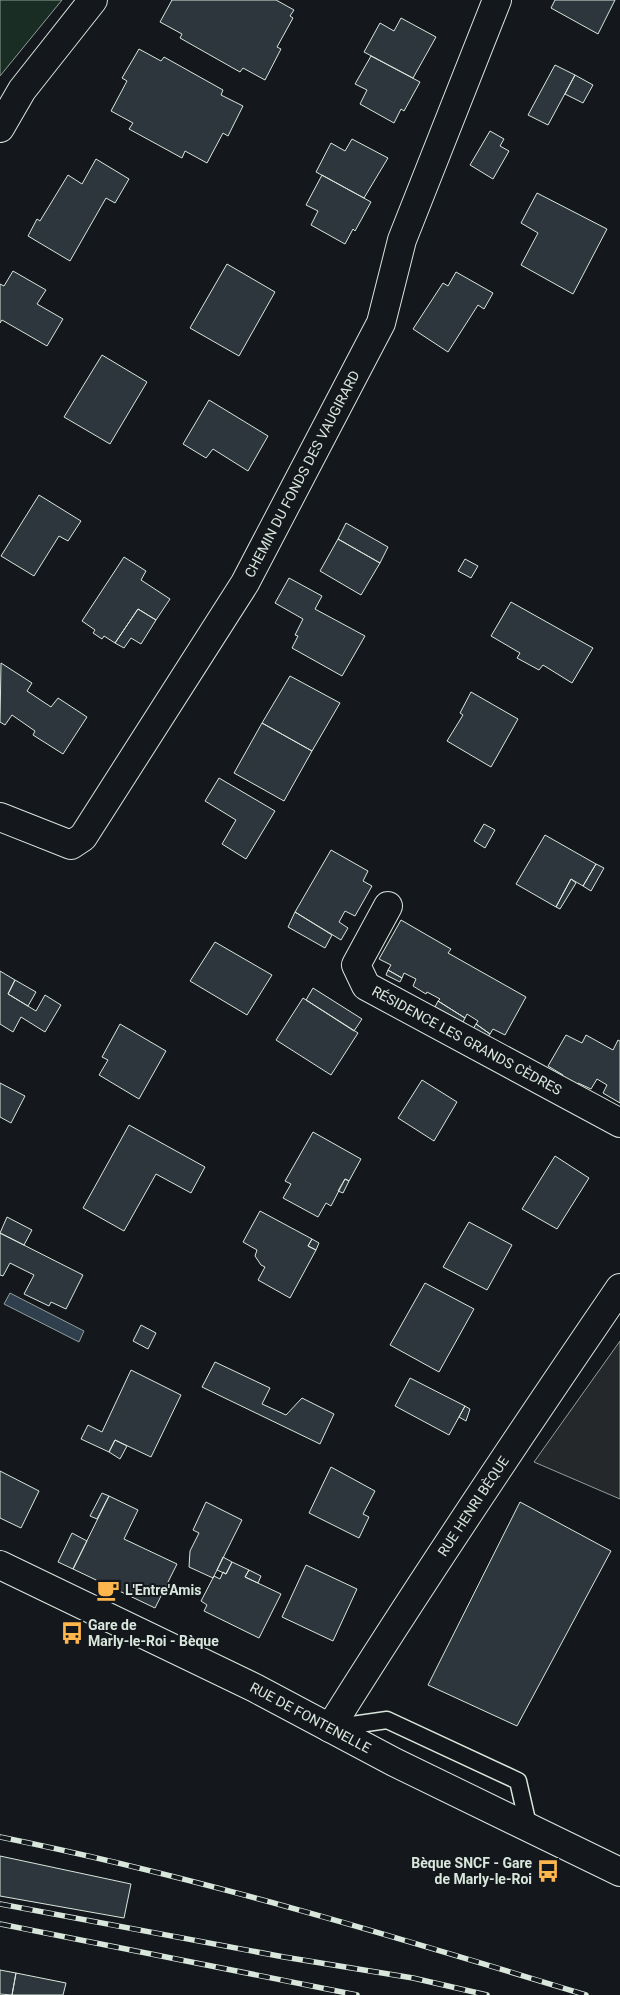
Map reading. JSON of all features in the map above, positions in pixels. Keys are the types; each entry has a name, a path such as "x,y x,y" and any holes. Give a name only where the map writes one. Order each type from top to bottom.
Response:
{"street":[{"path":"0,128 22,90 93,0"},
{"name":"CHEMIN DU FONDS DES VAUGIRARD","path":"0,816 71,845 83,837 245,583 381,323 402,240 497,0"},
{"name":"RÉSIDENCE LES GRANDS CÈDRES","path":"388,906 356,965 366,986 620,1124"},
{"name":"RUE HENRI BÈQUE","path":"330,1728 371,1661 516,1439 620,1288"},
{"name":"RUE DE FONTENELLE","path":"0,1565 238,1679 394,1762 620,1872"}],"lane":[{"path":"330,1728 387,1720 518,1781 530,1829"}],"green space":[{"path":"0,0 62,0 0,76"}],"shaded area":[{"path":"620,1341 620,1499 534,1462"}],"water":[{"path":"10,1293 84,1331 79,1342 4,1304"}],"building":[{"path":"172,0 276,0 294,10 290,16 293,18 277,47 281,49 265,80 243,68 240,72 180,38 182,34 160,22"},
{"path":"555,0 615,0 598,34 551,8"},
{"path":"401,18 436,37 413,78 364,52 380,23 394,31"},
{"path":"139,49 161,61 164,57 223,90 221,95 243,106 228,136 223,133 207,163 185,151 182,158 129,129 133,123 111,111 127,81 122,78"},
{"path":"371,56 420,82 404,111 401,109 394,123 360,104 367,90 355,84"},
{"path":"555,65 575,75 548,125 528,115"},
{"path":"575,75 593,85 583,103 565,94"},
{"path":"490,131 504,139 500,146 509,151 493,179 470,165"},
{"path":"352,139 388,158 364,198 316,172 331,143 345,151"},
{"path":"96,159 129,179 115,203 106,198 70,261 28,236 37,219 40,221 68,175 82,184"},
{"path":"322,175 371,202 355,231 353,229 345,244 311,225 318,211 306,205"},
{"path":"537,193 607,229 573,294 521,265 538,233 521,223"},
{"path":"227,264 275,292 239,356 190,328"},
{"path":"13,271 46,290 37,304 63,319 47,346 2,320 0,323 0,284 4,286"},
{"path":"456,272 493,293 484,309 478,305 448,352 413,329 443,283 448,286"},
{"path":"102,355 147,382 110,444 64,417"},
{"path":"209,400 268,436 248,471 213,449 206,458 183,444"},
{"path":"39,495 81,521 68,541 59,536 34,576 1,556"},
{"path":"346,523 388,547 380,563 338,539"},
{"path":"338,539 380,563 361,595 320,571"},
{"path":"124,557 146,571 141,580 170,599 156,620 138,609 115,643 104,636 102,639 93,633 95,630 82,621"},
{"path":"465,559 478,566 471,578 458,571"},
{"path":"289,578 322,596 315,609 365,636 342,676 292,648 298,636 295,635 303,619 275,603"},
{"path":"511,602 593,648 572,683 543,665 539,670 517,658 520,653 491,636"},
{"path":"138,609 156,620 141,644 131,638 124,648 115,643"},
{"path":"1,663 32,683 27,691 51,707 58,698 87,717 63,754 33,735 35,731 12,715 5,725 0,722"},
{"path":"290,676 340,703 312,751 262,723"},
{"path":"471,692 518,719 491,767 447,741 463,715 460,713"},
{"path":"262,723 312,751 284,801 234,773"},
{"path":"219,778 275,811 246,859 222,844 236,820 205,801"},
{"path":"484,824 495,830 485,848 474,841"},
{"path":"545,835 596,864 583,886 571,879 556,907 516,884"},
{"path":"331,850 368,871 363,881 372,886 355,916 345,911 339,922 348,928 341,940 295,912"},
{"path":"596,864 604,868 591,891 583,886"},
{"path":"571,879 576,883 560,909 556,907"},
{"path":"295,912 332,935 325,948 288,927"},
{"path":"401,920 451,949 448,953 526,997 505,1035 493,1029 490,1034 476,1024 478,1021 467,1014 465,1018 438,1001 440,999 427,992 426,994 413,986 416,979 404,973 402,978 388,970 391,965 379,959"},
{"path":"215,942 272,975 247,1015 190,981"},
{"path":"388,970 402,978 400,982 386,975"},
{"path":"0,971 15,980 8,994 36,1011 45,995 61,1005 45,1032 21,1017 13,1032 0,1024"},
{"path":"15,980 36,992 28,1006 8,994"},
{"path":"313,988 362,1019 354,1031 306,1000"},
{"path":"303,998 358,1033 331,1075 276,1040"},
{"path":"438,1001 465,1018 463,1022 435,1007"},
{"path":"120,1024 166,1051 139,1099 99,1075 108,1060 102,1057"},
{"path":"476,1024 490,1034 488,1037 473,1029"},
{"path":"566,1035 582,1043 586,1035 613,1050 618,1040 620,1041 620,1103 603,1093 607,1085 597,1079 591,1089 578,1083 576,1086 548,1066"},
{"path":"422,1080 457,1102 434,1141 398,1118"},
{"path":"0,1083 25,1096 11,1123 0,1117"},
{"path":"129,1125 205,1167 191,1193 156,1174 124,1231 83,1208"},
{"path":"313,1132 361,1159 349,1181 345,1179 331,1206 326,1203 318,1217 283,1198 291,1184 285,1181"},
{"path":"555,1156 589,1178 557,1229 522,1209"},
{"path":"345,1179 349,1181 343,1193 338,1191"},
{"path":"260,1211 312,1239 308,1246 316,1250 290,1298 258,1280 265,1267 261,1265 255,1256 257,1250 243,1242"},
{"path":"7,1217 32,1230 24,1245 0,1233"},
{"path":"469,1222 512,1245 487,1290 443,1267"},
{"path":"0,1233 83,1275 66,1309 51,1302 49,1306 24,1294 34,1275 10,1263 3,1276 0,1275"},
{"path":"312,1239 319,1243 316,1250 308,1246"},
{"path":"425,1283 474,1309 439,1372 390,1345"},
{"path":"141,1325 156,1333 148,1349 133,1341"},
{"path":"215,1362 270,1388 262,1404 286,1415 302,1398 334,1414 320,1444 202,1387"},
{"path":"131,1370 181,1395 151,1457 115,1440 109,1452 81,1439 88,1425 102,1432"},
{"path":"410,1378 465,1406 449,1435 395,1406"},
{"path":"465,1406 470,1409 466,1421 459,1417"},
{"path":"115,1440 127,1446 120,1459 109,1452"},
{"path":"331,1467 375,1491 363,1514 369,1517 359,1538 309,1513"},
{"path":"0,1471 39,1491 21,1528 0,1518"},
{"path":"102,1493 109,1496 97,1519 90,1516"},
{"path":"109,1496 138,1510 124,1539 177,1564 155,1608 73,1569"},
{"path":"206,1502 242,1520 213,1578 189,1567 190,1551 199,1533 193,1530"},
{"path":"520,1502 611,1551 517,1726 428,1685"},
{"path":"72,1533 87,1541 73,1569 58,1562"},
{"path":"223,1557 232,1562 226,1574 217,1570"},
{"path":"232,1562 249,1570 245,1577 281,1594 259,1638 204,1611 207,1605 201,1601 214,1576 220,1579 223,1572 226,1574"},
{"path":"306,1565 357,1589 333,1641 282,1617"},
{"path":"249,1570 261,1576 258,1583 245,1577"},
{"path":"0,1856 131,1884 124,1918 0,1896"},
{"path":"0,1970 16,1973 12,1995 0,1994"},
{"path":"16,1973 66,1983 63,1995 12,1995"}],"railway":[{"path":"0,1837 148,1870 222,1889 441,1951 586,1995"},
{"path":"0,1904 284,1957 413,1978 487,1995"},
{"path":"0,1924 357,1995"}],"place":[{"name":"L'Entre'Amis","path":"108,1590"},
{"name":"Gare de Marly-le-Roi - Bèque","path":"72,1633"},
{"name":"Bèque SNCF - Gare de Marly-le-Roi","path":"548,1871"}]}
